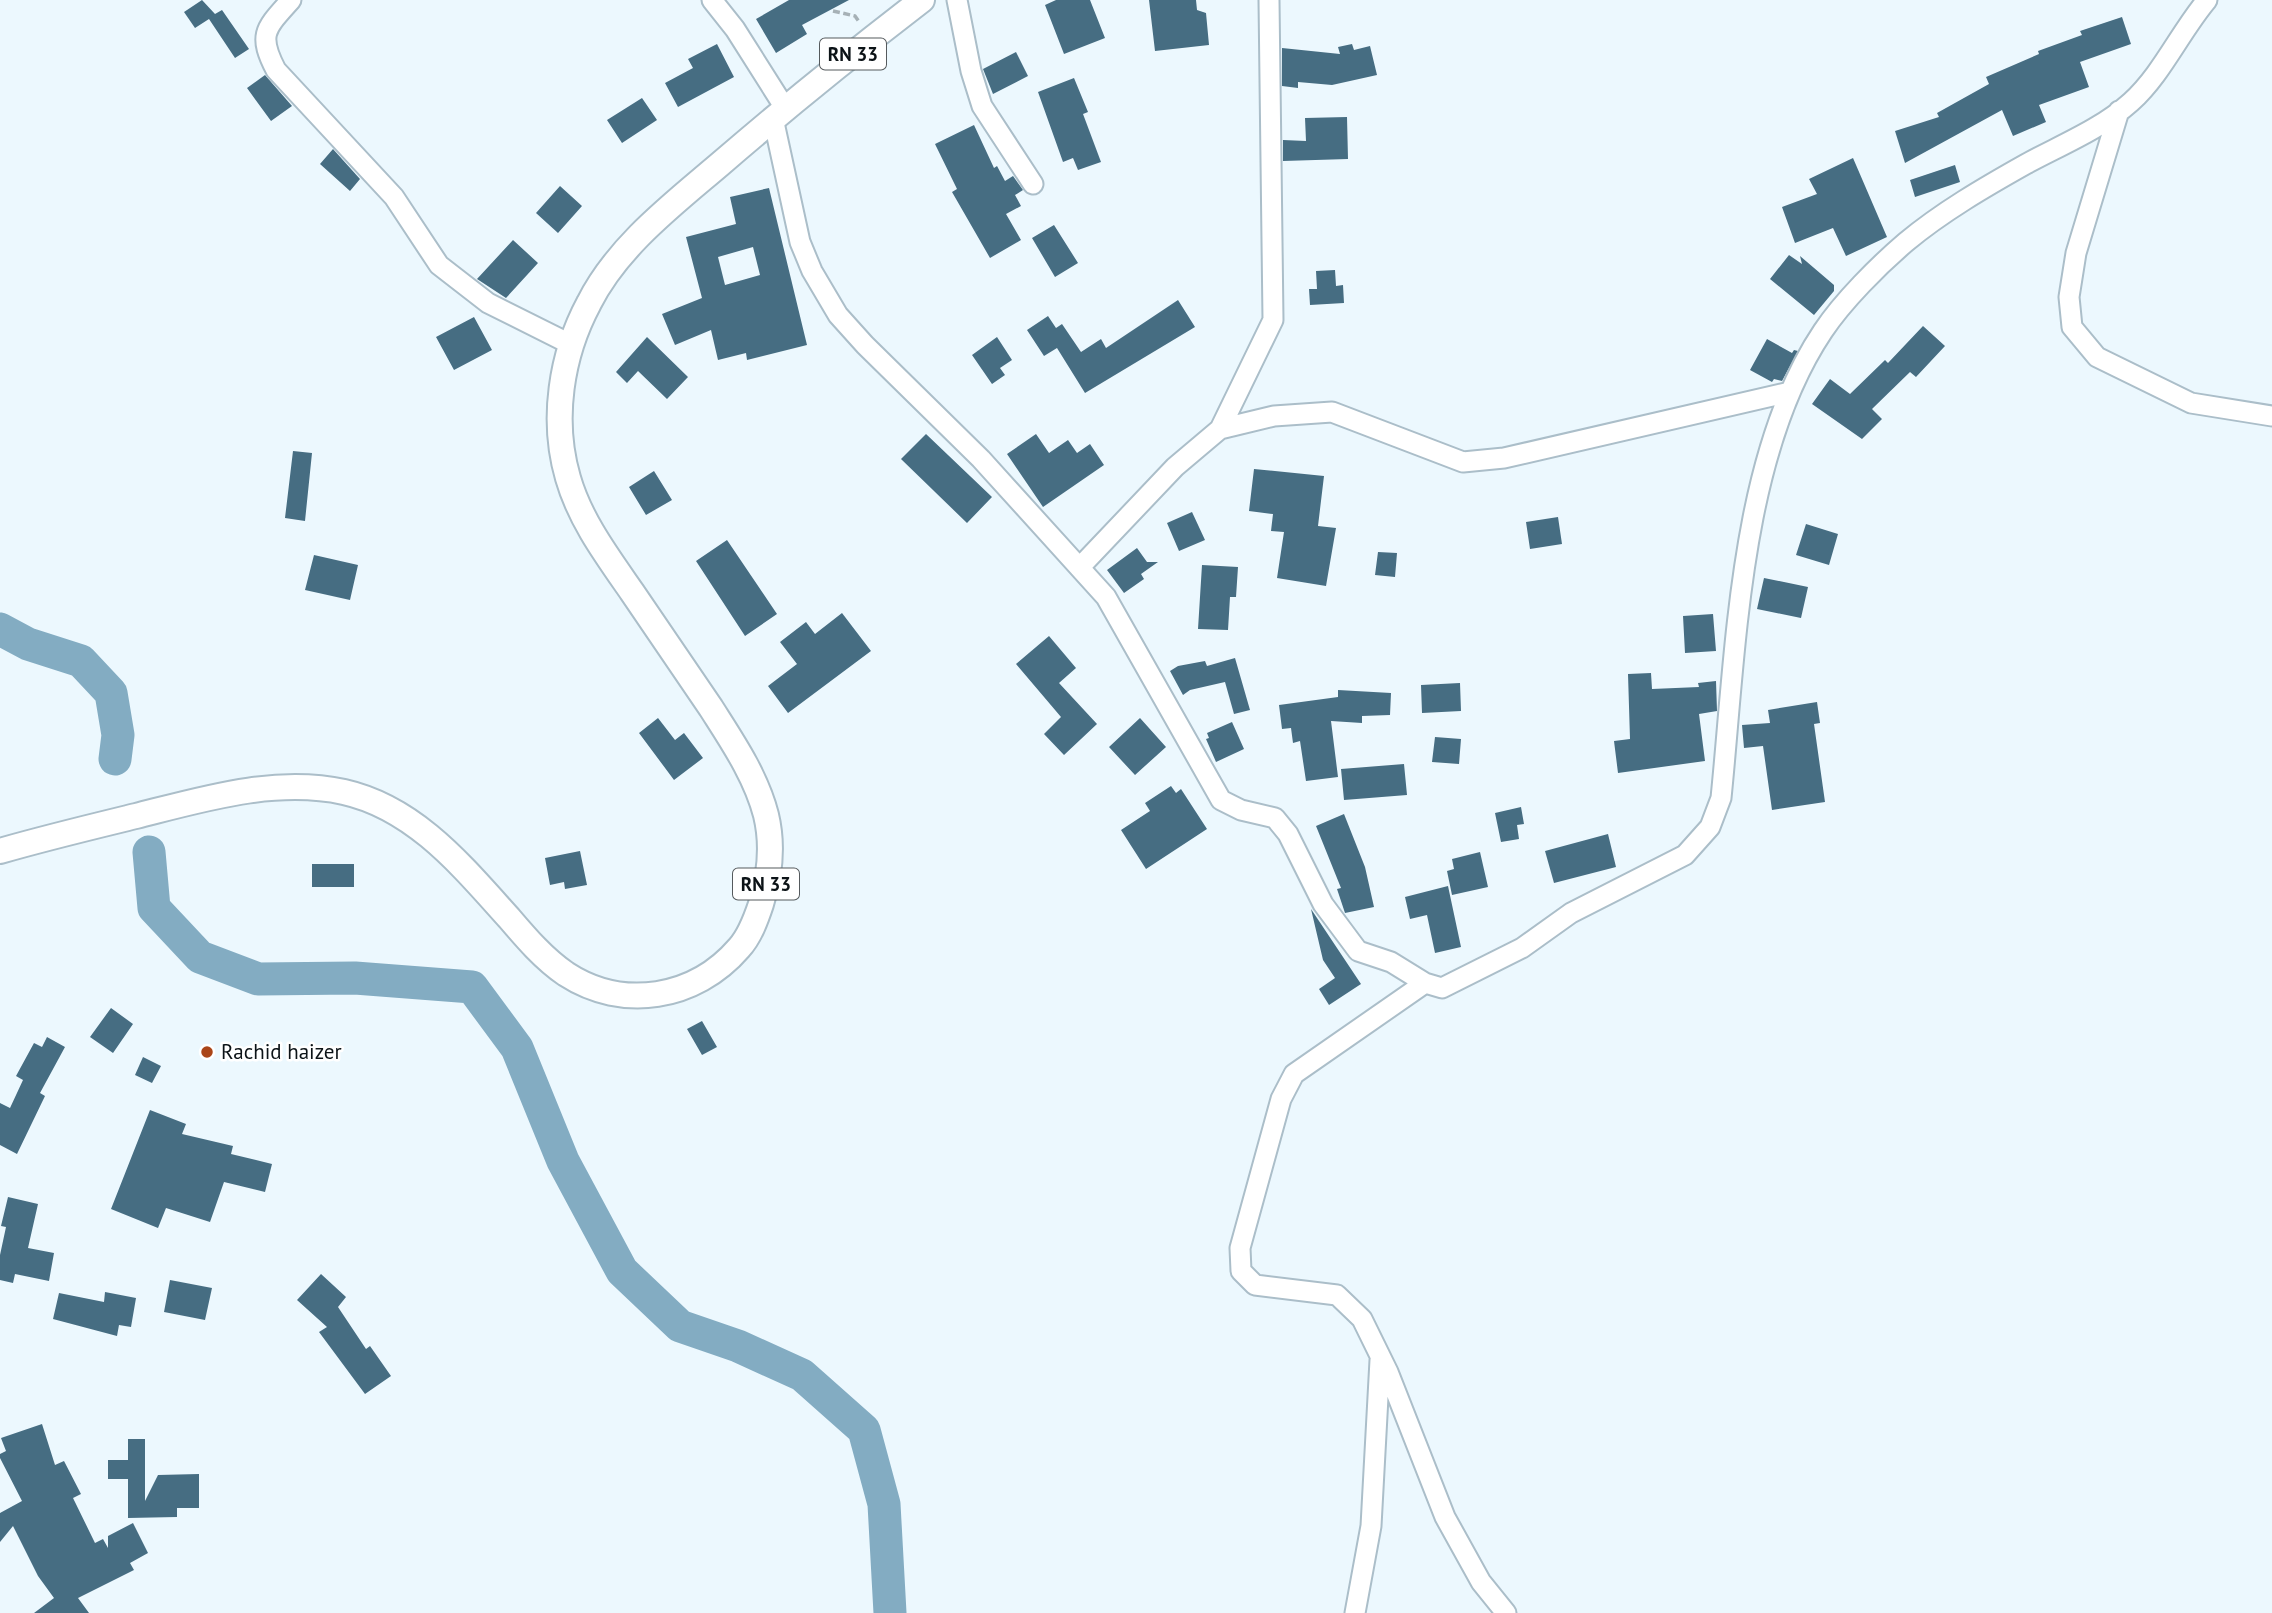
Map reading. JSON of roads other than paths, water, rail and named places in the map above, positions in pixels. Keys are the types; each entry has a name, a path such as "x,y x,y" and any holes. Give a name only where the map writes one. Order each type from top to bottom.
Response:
{"main road":[{"name":"RN 33","path":"0,851 218,795 293,787 321,787 377,802 405,817 429,835 470,875 537,950 566,974 594,988 622,995 649,996 676,991 697,983 739,948 755,922 765,889 771,854 767,817 756,784 725,730 594,537 568,477 560,421 561,388 570,344 590,299 623,254 662,214 779,113 922,0"}],"street":[{"path":"291,0 271,23 264,36 265,49 275,70 394,197 439,265 488,303 570,344"},
{"path":"712,0 735,29 779,113 800,242 812,271 838,315 981,459 1106,597 1222,800 1241,810 1275,818 1287,834 1323,904 1358,951 1391,962 1425,983 1442,988 1522,948 1571,913 1685,855 1710,827 1721,798 1749,535 1790,391 1824,331 1907,242 1964,201 2085,134 2131,102 2158,70 2186,24 2207,0"},
{"path":"957,0 971,71 982,106 1033,184"},
{"path":"1080,567 1175,467 1220,429 1273,320 1269,0"},
{"path":"2119,111 2076,253 2069,298 2072,327 2097,357 2191,404 2272,416"},
{"path":"1220,429 1274,416 1332,412 1463,461 1504,458 1790,391"},
{"path":"1425,983 1294,1074 1281,1099 1240,1248 1241,1271 1255,1285 1337,1295 1362,1319 1380,1356 1446,1517 1480,1582 1506,1613"},
{"path":"1356,1613 1371,1527 1380,1356"}],"waterway":[{"path":"0,629 28,644 81,661 111,693 118,735 115,759"},
{"path":"149,852 154,908 200,957 258,979 355,978 472,987 517,1048 563,1161 622,1271 680,1326 738,1346 802,1375 864,1430 884,1504 890,1613"}],"place":[{"name":"Rachid haizer","path":"207,1052"}]}
